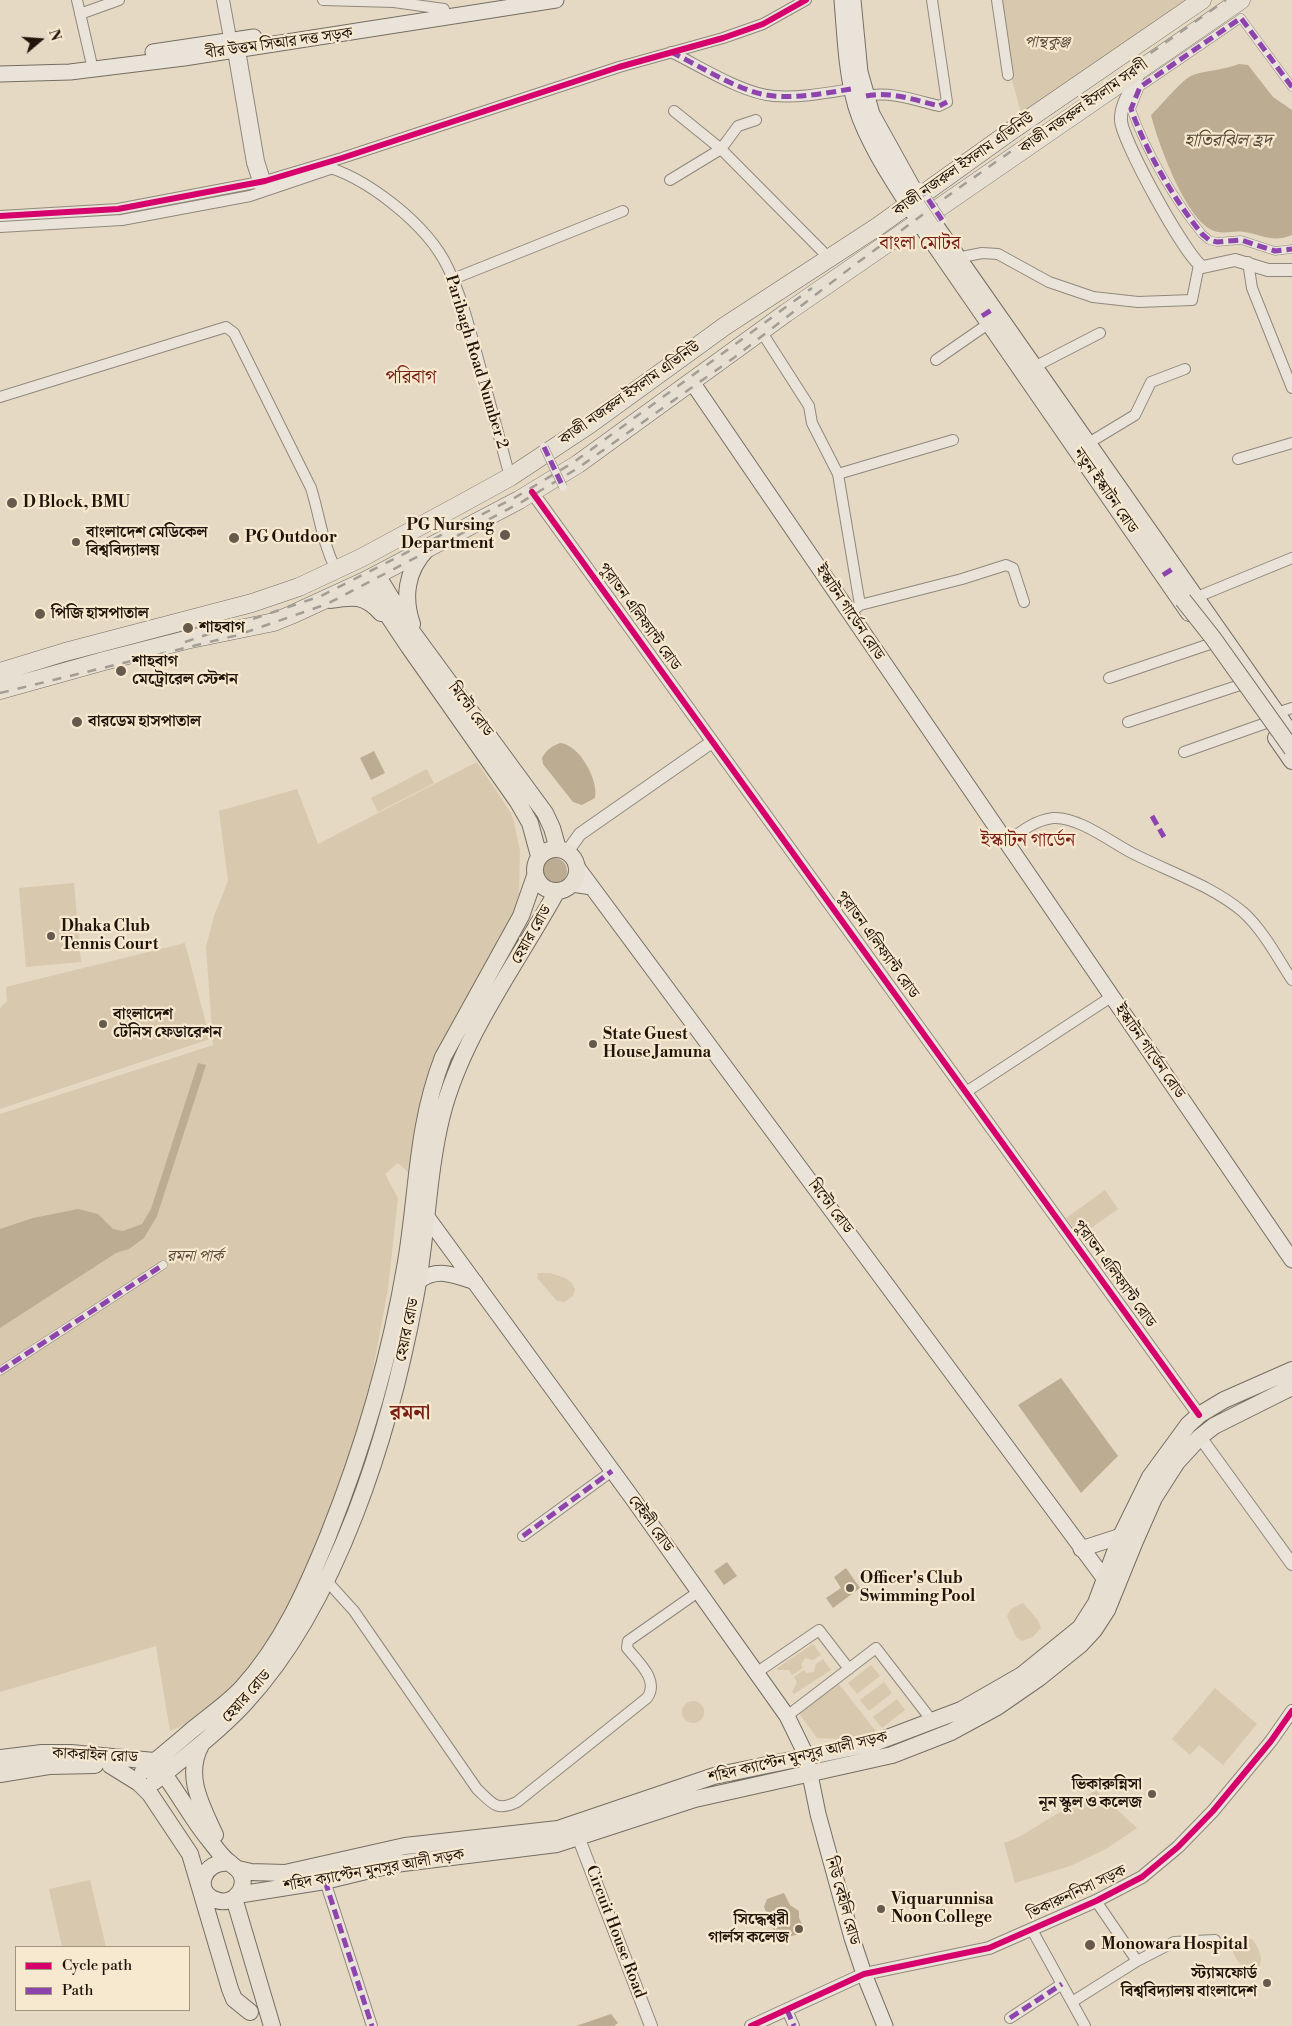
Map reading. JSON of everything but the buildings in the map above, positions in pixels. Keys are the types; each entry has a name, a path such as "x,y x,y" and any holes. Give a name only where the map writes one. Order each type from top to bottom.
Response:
{"highway":[{"name":"কাজী নজরুল ইসলাম এভিনিউ","path":"0,672 65,652 252,603 299,587 361,558 510,476 590,424 725,326 829,258 915,196 1202,0"},
{"name":"কাজী নজরুল ইসলাম সরণী","path":"930,223 1144,66 1241,0"},
{"name":"কাজী নজরুল ইসলাম এভিনিউ","path":"0,690 186,640 274,622 325,601 371,578 532,492 578,464 761,331 877,252 930,223"},
{"path":"361,558 371,578"}],"main road":[{"path":"0,65 40,69 91,61 235,45 496,0"},
{"name":"বীর উত্তম সিআর দত্ত সড়ক","path":"0,74 40,69 70,72 235,45 556,0"},
{"path":"842,0 851,89 863,124 915,196"},
{"path":"853,0 856,44 866,96 880,132 930,223"},
{"name":"নতুন ইস্কাটন রোড","path":"930,223 957,258 988,316 1057,411 1185,596 1278,715 1286,735 1292,761"},
{"name":"নতুন ইস্কাটন রোড","path":"930,223 955,277 1034,367 1057,411 1088,444 1114,493"},
{"path":"877,252 889,248 909,234 916,234 921,236 955,277"},
{"name":"ইস্কাটন গার্ডেন রোড","path":"692,382 855,610 1006,843 1292,1260"},
{"path":"325,601 348,596 368,603 380,612 402,644 414,644 406,596 416,561 426,550"},
{"name":"নতুন ইস্কাটন রোড","path":"1169,572 1185,596 1210,644 1240,685 1278,715"},
{"name":"মিন্টো রোড","path":"371,578 518,802 530,823 540,856"},
{"path":"1185,596 1292,750"},
{"name":"মিন্টো রোড","path":"414,644 506,757 552,828 562,850"},
{"path":"272,2026 240,1923 236,1897 242,1879 154,1772 183,1738 241,1689 273,1647 306,1591 343,1521 392,1334 411,1231 421,1136 436,1075 443,1057 521,916 535,876 535,866 540,856 545,852 562,850 574,858 577,867 572,884"},
{"name":"মিন্টো রোড","path":"577,867 1081,1549 1111,1581"},
{"path":"535,876 543,888 557,892 572,884 592,887"},
{"name":"হেয়ার রোড","path":"154,1772 202,1743 245,1702 273,1669 318,1599 326,1580 343,1521 368,1479 387,1417 402,1358 418,1281 442,1116 452,1086 484,1018 557,892"},
{"name":"বেইলী রোড","path":"427,1217 787,1716 806,1755 810,1773"},
{"path":"418,1281 429,1274 443,1273 475,1282"},
{"name":"শহিদ ক্যাপ্টেন মুনসুর আলী সড়ক","path":"1111,1581 1121,1536 1158,1464 1177,1437 1199,1415 1224,1400 1292,1370"},
{"name":"শহিদ ক্যাপ্টেন মুনসুর আলী সড়ক","path":"212,1898 223,1902 236,1897 325,1881 395,1864 557,1844 695,1799 892,1755 922,1744 979,1718 1025,1680 1080,1628 1111,1581 1154,1498 1177,1462 1200,1437 1214,1426 1292,1387"},
{"path":"1081,1549 1121,1536"},
{"name":"শহিদ ক্যাপ্টেন মুনসুর আলী সড়ক","path":"229,1862 285,1873 405,1846 558,1829 688,1783 806,1755 874,1743 932,1722 1025,1680"},
{"path":"95,1755 155,1749 183,1738"},
{"path":"202,1743 194,1766 196,1790 229,1862"},
{"name":"কাকরাইল রোড","path":"0,1758 42,1753 95,1755 154,1772 200,1855 203,1878"},
{"path":"110,1765 139,1782 159,1806 190,1854 203,1878 230,1989 234,1999 252,2019"},
{"name":"কাকরাইল রোড","path":"0,1774 49,1766 110,1765 154,1772"},
{"name":"নিউ বেইলি রোড","path":"810,1773 818,1814 864,1974 885,2026"},
{"path":"229,1862 217,1863 203,1878 204,1889 212,1898 252,2019"},
{"path":"240,1923 245,1905 254,1899 289,1887"}],"street":[{"path":"77,0 91,61"},
{"path":"80,14 119,0"},
{"path":"223,0 235,45 263,186"},
{"path":"231,0 235,45"},
{"path":"323,0 394,2 444,8"},
{"path":"0,216 118,210 263,186 317,164 342,158 618,67 723,38 763,24 806,0"},
{"path":"866,96 875,94 901,96 938,106 947,102 932,0"},
{"path":"997,0 1008,75"},
{"path":"1292,87 1241,18 1140,86 1131,109 1137,125 1171,189 1202,234 1209,240 1217,242 1241,240 1275,251 1292,249"},
{"path":"671,52 735,84 772,96 806,96 851,89"},
{"path":"1144,66 1124,106 1120,121 1156,200 1199,265 1207,267 1235,260 1279,271 1292,270"},
{"path":"674,111 721,149 829,258"},
{"path":"670,180 721,149 738,126 756,120"},
{"path":"0,227 122,220 332,168 342,158"},
{"name":"Paribagh Road Number 2","path":"317,164 332,168 357,180 377,193 412,222 440,254 452,279 470,330 510,476"},
{"path":"99,211 100,222"},
{"path":"452,279 623,211"},
{"path":"957,258 982,252 998,254 1070,291 1093,297 1138,302 1192,300 1199,265"},
{"path":"1254,265 1250,280 1255,299 1274,340 1292,388"},
{"path":"936,360 988,316"},
{"path":"0,397 216,330 229,329 234,333 311,488 318,511 325,548 336,570"},
{"path":"761,331 809,406 812,423 838,474 855,610 962,580 1006,565 1013,568 1024,602"},
{"path":"1034,367 1100,333"},
{"path":"1088,444 1135,415 1151,382 1185,369"},
{"path":"838,474 953,440"},
{"path":"1238,459 1292,443"},
{"path":"544,447 563,487"},
{"name":"পুরাতন এলিফ্যান্ট রোড","path":"532,492 1199,1415"},
{"path":"1185,596 1292,558"},
{"path":"1109,678 1210,644"},
{"path":"1128,722 1240,685"},
{"path":"1184,752 1278,715"},
{"path":"562,850 613,810 638,795 712,742"},
{"path":"1006,843 1033,825 1053,818 1062,818 1089,829 1132,853 1227,900 1251,921 1292,980"},
{"path":"552,828 565,837 577,837"},
{"path":"966,1092 1111,997"},
{"path":"0,1371 163,1265"},
{"path":"1200,1437 1292,1564"},
{"path":"523,1536 612,1471"},
{"path":"326,1580 354,1611 477,1789 495,1806 506,1807 517,1802 647,1698 652,1688 652,1680 628,1648 628,1642 698,1592"},
{"path":"756,1673 819,1630 849,1669"},
{"path":"787,1716 876,1648 932,1722"},
{"name":"ভিকারুননিসা সড়ক","path":"864,1974 965,1954 1032,1930 1096,1902 1142,1877 1178,1847 1213,1811 1292,1711"},
{"name":"Circuit House Road","path":"579,1838 651,2026"},
{"path":"325,1881 372,2026"},
{"path":"1096,1902 1138,1961"},
{"path":"1032,1930 1085,2026"},
{"path":"1072,2002 1138,1961 1174,1942 1215,1940"},
{"path":"751,2026 864,1974"},
{"path":"1010,2018 1062,1984"},
{"path":"787,2010 794,2026"}],"green space":[{"name":"পান্থকুঞ্জ","path":"994,0 1187,0 1021,113 1005,54"},
{"name":"রমনা পার্ক","path":"477,762 511,813 514,822 520,851 519,894 511,919 476,989 409,1173 398,1163 385,1174 398,1198 388,1289 373,1369 349,1470 287,1611 268,1645 243,1677 218,1702 189,1723 170,1731 156,1646 0,1692 0,1114 213,1045 206,947 214,916 228,881 219,811 297,789 318,844"},
{"path":"427,769 434,783 378,812 371,798"},
{"name":"Dhaka Club Tennis Court","path":"74,883 81,962 26,967 19,888"},
{"name":"বাংলাদেশ টেনিস ফেডারেশন","path":"185,943 210,1039 0,1109 0,1008 7,1001 6,987"},
{"path":"1105,1190 1118,1209 1080,1236 1066,1218"},
{"path":"538,1273 550,1273 565,1278 571,1282 575,1289 573,1296 564,1302 557,1301 537,1278"},
{"path":"1023,1603 1038,1620 1041,1628 1033,1637 1022,1641 1016,1637 1007,1616 1011,1609"},
{"path":"813,1644 821,1655 813,1660 805,1658 801,1665 803,1668 792,1675 789,1670 778,1670 777,1668"},
{"path":"823,1659 831,1670 794,1694 792,1692 797,1682 794,1677 804,1670 806,1673 814,1672 816,1664"},
{"path":"871,1665 880,1676 857,1694 848,1683"},
{"path":"884,1682 892,1693 869,1711 860,1700"},
{"path":"839,1684 878,1734 836,1739 817,1738 798,1712"},
{"path":"1215,1688 1257,1724 1223,1765 1199,1745 1190,1755 1172,1739"},
{"path":"897,1699 905,1710 882,1728 873,1717"},
{"path":"693,1701 701,1704 704,1712 701,1720 693,1723 685,1720 682,1712 685,1704"},
{"path":"1096,1790 1137,1828 1106,1849 1070,1866 1015,1883 1004,1843 1019,1837"},
{"path":"90,1880 106,1946 62,1946 49,1889"},
{"path":"1245,1938 1252,1939 1258,1949 1261,1962 1258,1968 1247,1968 1236,1958 1232,1942"}],"water":[{"name":"হাতিরঝিল হ্রদ","path":"1239,64 1248,65 1273,97 1292,110 1292,235 1268,238 1251,233 1218,232 1210,229 1200,221 1173,177 1151,115 1188,77"},
{"path":"560,743 574,749 591,773 594,782 595,798 582,805 573,802 543,764 542,758 545,753"},
{"path":"374,751 385,773 371,780 360,758"},
{"path":"554,858 563,862 567,871 563,880 554,884 545,880 541,871 545,862"},
{"path":"198,1063 206,1065 157,1216 144,1238 129,1249 116,1253 0,1328 0,1229 33,1218 78,1209 98,1214 113,1229 123,1231 142,1224 151,1209"},
{"path":"1061,1378 1118,1456 1081,1493 1018,1405"},
{"path":"727,1562 737,1576 724,1585 714,1571"},
{"name":"Officer's Club Swimming Pool","path":"846,1568 860,1588 833,1608 826,1598 841,1588 834,1577"},
{"path":"784,1893 790,1905 799,1911 799,1918 803,1926 799,1934 785,1938 774,1932 764,1907 767,1899"},
{"path":"611,2014 618,2023 614,2026 576,2026"}],"railway":[{"path":"0,693 238,635 327,604 520,503 578,468 735,357 956,190 1226,0"},
{"path":"185,642 321,596 516,497 574,462 812,288"}],"marked path":[{"path":"1292,87 1241,18 1140,87 1131,109 1137,126 1162,175 1202,234 1209,240 1217,242 1241,240 1275,251 1292,249"},
{"path":"671,52 735,85 762,94 774,96 813,95 851,89"},
{"path":"866,96 893,95 939,106 947,102"},
{"path":"920,187 942,220"},
{"path":"982,316 993,309"},
{"path":"544,447 563,487"},
{"path":"1108,496 1119,489"},
{"path":"1163,575 1174,568"},
{"path":"1152,816 1164,837"},
{"path":"0,1371 163,1265"},
{"path":"523,1536 612,1471"},
{"path":"325,1881 372,2026"},
{"path":"1010,2018 1062,1984"},
{"path":"787,2010 794,2026"}],"cycle path":[{"path":"0,216 118,209 265,181 342,158 619,67 723,38 763,24 806,0"},
{"path":"532,492 1199,1415"},
{"path":"751,2026 864,1974 989,1948 1096,1901 1142,1877 1178,1847 1213,1811 1271,1741 1292,1711"}],"place":[{"name":"D Block, BMU","path":"12,503"},
{"name":"PG Nursing Department","path":"505,535"},
{"name":"PG Outdoor","path":"234,538"},
{"name":"বাংলাদেশ মেডিকেল বিশ্ববিদ্যালয়","path":"76,542"},
{"name":"পিজি হাসপাতাল","path":"40,614"},
{"name":"শাহবাগ","path":"188,628"},
{"name":"শাহবাগ মেট্রোরেল স্টেশন","path":"121,671"},
{"name":"বারডেম হাসপাতাল","path":"77,722"},
{"name":"Dhaka Club Tennis Court","path":"51,936"},
{"name":"বাংলাদেশ টেনিস ফেডারেশন","path":"103,1024"},
{"name":"State Guest House Jamuna","path":"593,1044"},
{"name":"Officer's Club Swimming Pool","path":"850,1588"},
{"name":"ভিকারুন্নিসা নূন স্কুল ও কলেজ","path":"1152,1794"},
{"name":"Viquarunnisa Noon College","path":"881,1909"},
{"name":"সিদ্ধেশ্বরী গার্লস কলেজ","path":"799,1929"},
{"name":"Monowara Hospital","path":"1090,1945"},
{"name":"স্ট্যামফোর্ড বিশ্ববিদ্যালয় বাংলাদেশ","path":"1267,1983"}],"district":[{"name":"বাংলা মোটর","path":"920,244"},
{"name":"পরিবাগ","path":"411,378"},
{"name":"ইস্কাটন গার্ডেন","path":"1028,841"},
{"name":"রমনা","path":"410,1414"}]}
